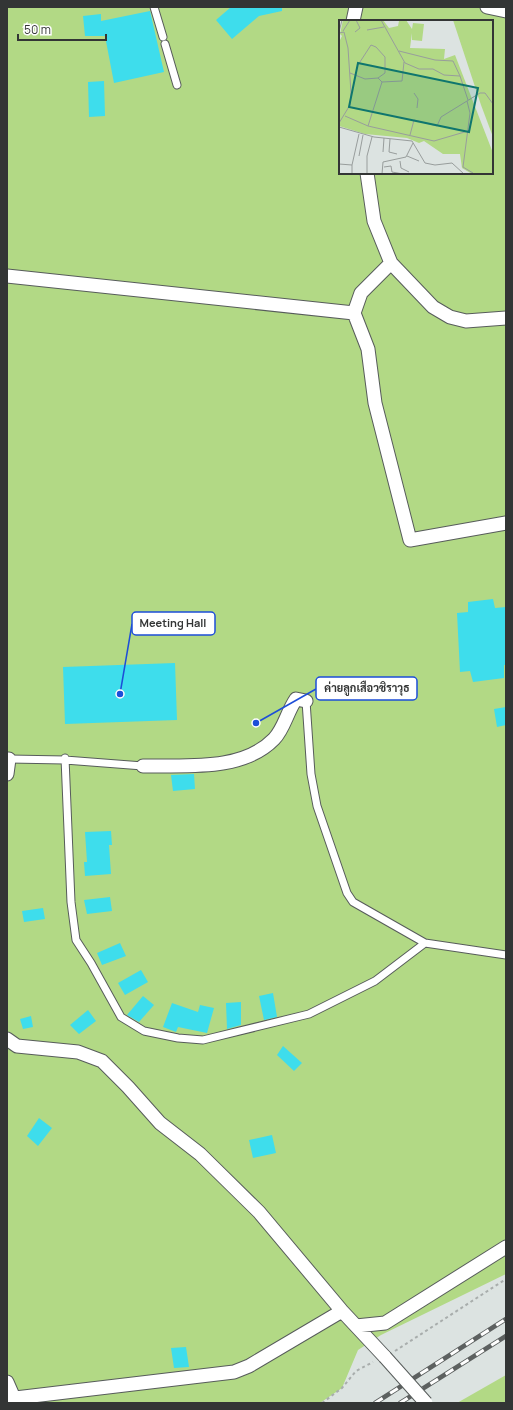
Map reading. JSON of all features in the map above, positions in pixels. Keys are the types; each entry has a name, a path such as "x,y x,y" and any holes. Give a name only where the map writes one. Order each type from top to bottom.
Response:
{"street":[{"path":"353,20 356,7"},
{"path":"487,7 506,11"},
{"path":"367,174 374,221 391,263 433,307 450,317 466,321 506,318"},
{"path":"391,263 361,293 354,313 368,349 375,404 410,540 506,523"},
{"path":"7,276 354,313"},
{"path":"143,766 201,765 251,756 274,739 296,699 306,701"},
{"path":"7,774 8,759"},
{"path":"7,1039 17,1046 78,1052 102,1061 128,1086 160,1123 200,1154 259,1212 342,1311 426,1403"},
{"path":"356,1326 385,1323 506,1247"},
{"path":"7,1382 10,1398 234,1372 249,1366 342,1311"}],"lane":[{"path":"154,7 177,85"},
{"path":"306,701 311,774 317,806 347,893 353,902 425,943 506,954"},
{"path":"8,759 65,759 143,766"},
{"path":"65,759 71,902 76,940 91,963 121,1017 144,1031 178,1038 204,1040 309,1014 375,981 425,943"}],"path":[{"path":"322,1403 342,1388 356,1371 385,1357 506,1279"}],"green space":[{"path":"7,7 506,7 506,1274 381,1335 358,1350 342,1388 320,1403 7,1403"},
{"path":"506,1375 506,1403 457,1403"}],"building":[{"path":"231,7 282,7 282,11 259,16 232,39 216,20"},
{"path":"150,11 164,72 114,83 105,36 85,36 83,16 101,14 101,21"},
{"path":"104,81 105,116 89,117 88,82"},
{"path":"493,599 495,608 506,607 506,665 504,665 504,678 473,682 470,671 460,672 457,613 468,612 468,602"},
{"path":"175,663 177,720 65,724 63,667"},
{"path":"506,707 506,725 497,727 494,709"},
{"path":"194,774 195,789 173,791 171,775"},
{"path":"111,831 112,845 109,845 111,874 85,876 84,862 87,862 85,832"},
{"path":"110,897 112,911 87,914 84,900"},
{"path":"43,908 45,919 24,922 22,911"},
{"path":"120,943 126,956 102,965 97,953"},
{"path":"141,970 148,982 125,995 118,983"},
{"path":"273,993 277,1017 264,1020 259,996"},
{"path":"143,996 154,1005 139,1022 127,1015"},
{"path":"241,1002 241,1025 227,1029 226,1003"},
{"path":"172,1003 198,1012 200,1005 214,1008 207,1033 178,1027 176,1032 163,1027"},
{"path":"88,1010 96,1021 79,1034 70,1025"},
{"path":"31,1016 33,1027 23,1029 20,1019"},
{"path":"283,1046 302,1063 294,1071 277,1055"},
{"path":"39,1118 52,1128 38,1146 27,1136"},
{"path":"272,1135 276,1153 253,1158 249,1140"},
{"path":"186,1347 189,1367 174,1368 171,1348"}],"railway":[{"path":"375,1403 506,1319"},
{"path":"400,1403 506,1336"}],"place":[{"name":"Meeting Hall","path":"120,694"},
{"name":"ค่ายลูกเสือวชิราวุธ","path":"256,723"}]}
